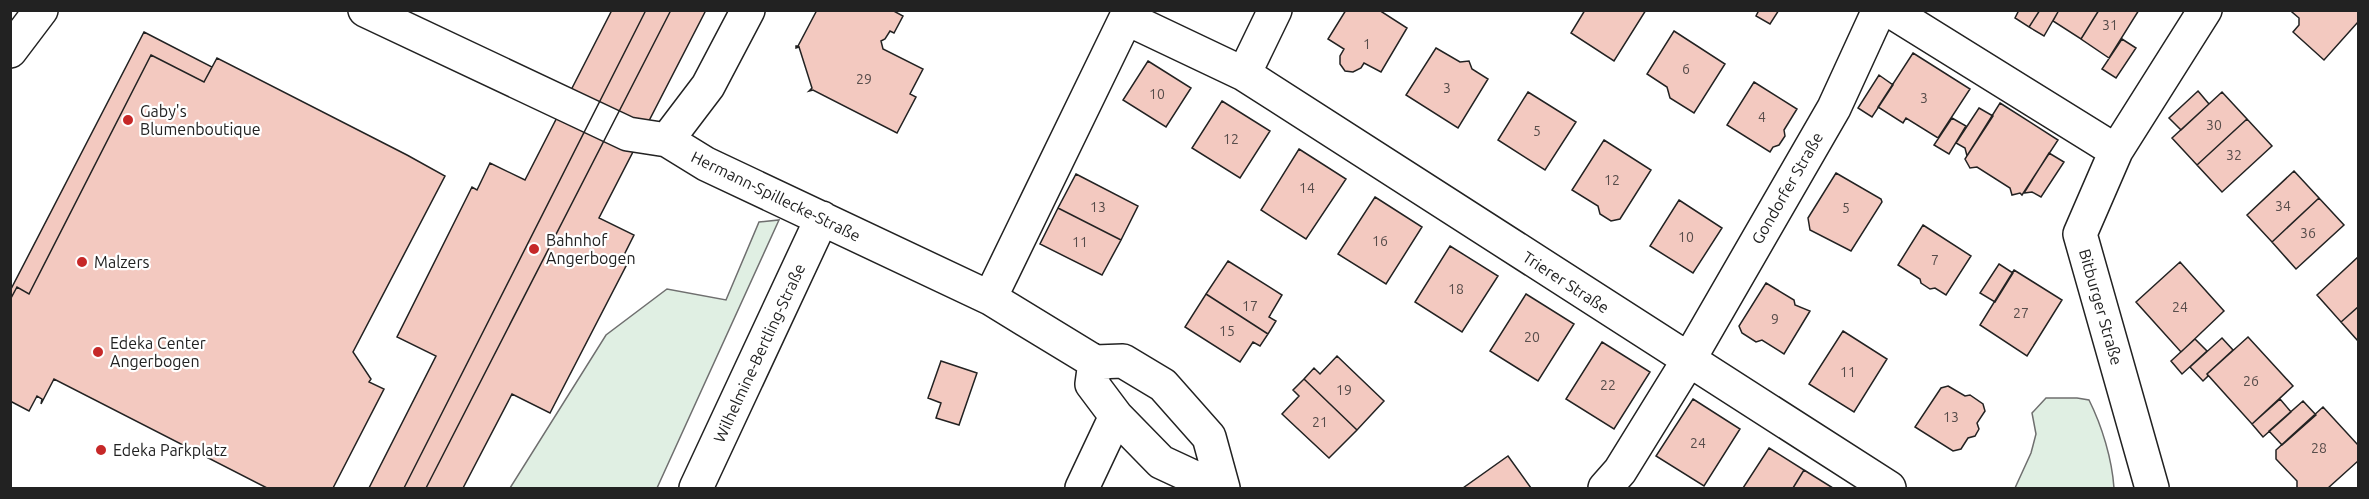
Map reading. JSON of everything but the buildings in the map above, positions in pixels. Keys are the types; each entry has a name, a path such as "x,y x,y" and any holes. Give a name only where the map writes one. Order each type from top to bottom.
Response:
{"street":[{"path":"10,51 41,10"},
{"name":"Hermann-Spillecke-Straße","path":"365,10 628,134 667,140 706,164 990,298 1095,362"},
{"path":"667,140 708,86 748,10"},
{"path":"1244,75 1275,10"},
{"name":"Gondorfer Straße","path":"1688,361 1833,108 1879,10"},
{"path":"1889,10 2116,152"},
{"name":"Bitburger Straße","path":"2152,489 2080,234 2116,152 2205,10"},
{"name":"Trierer Straße","path":"990,298 1126,18 1244,75 1889,489"},
{"name":"Wilhelmine-Bertling-Straße","path":"696,489 822,218"},
{"path":"1217,489 1161,462 1116,416 1092,384 1095,362 1123,361 1163,385 1209,437 1223,489"},
{"path":"1605,489 1620,471 1688,361"},
{"path":"1082,489 1116,416"}],"green space":[{"path":"779,220 657,488 510,488 606,335 667,289 726,300 759,222"},
{"path":"2046,398 2089,400 2106,443 2114,488 2015,488 2031,453 2036,434 2032,413"}],"tram line":[{"path":"404,488 646,10"},
{"path":"426,488 671,10"}],"place":[{"name":"Gaby's Blumenboutique","path":"128,120"},
{"name":"Bahnhof Angerbogen","path":"534,249"},
{"name":"Malzers","path":"82,262"},
{"name":"Edeka Center Angerbogen","path":"98,352"},
{"name":"Edeka Parkplatz","path":"101,450"}]}
